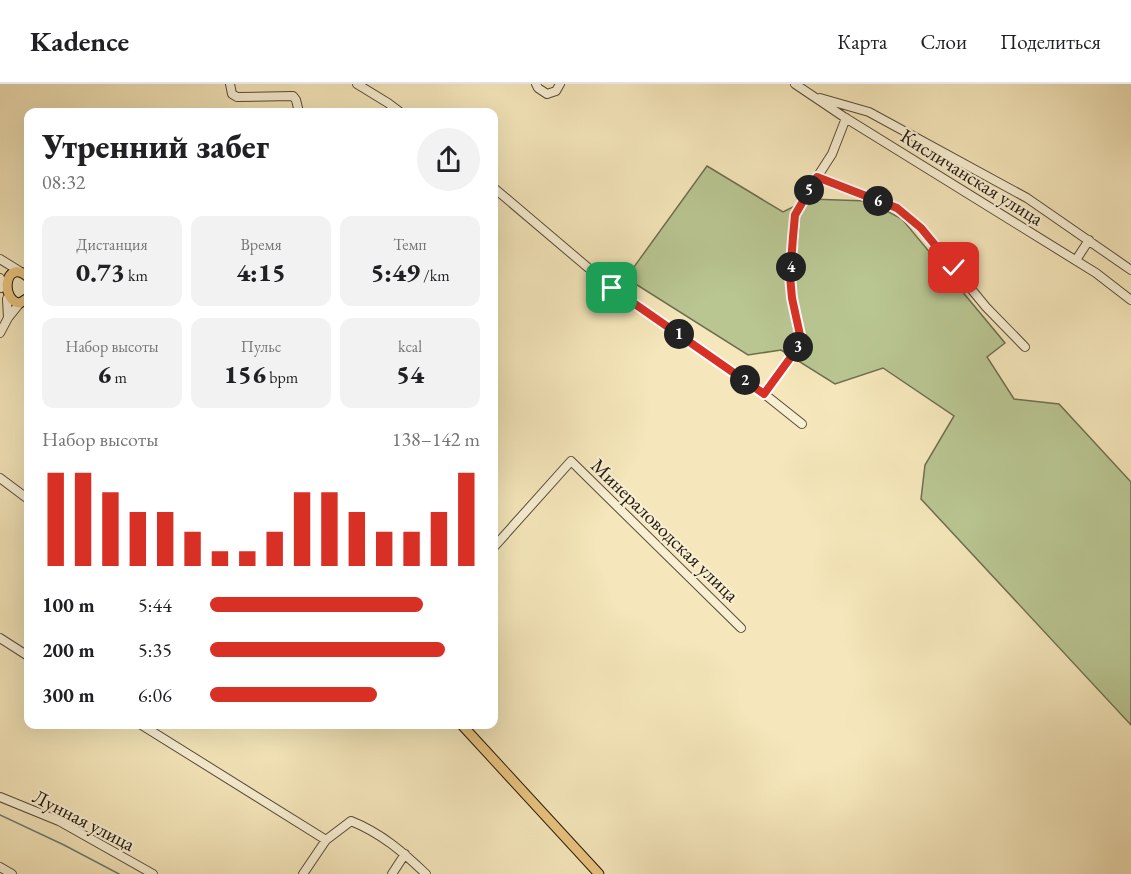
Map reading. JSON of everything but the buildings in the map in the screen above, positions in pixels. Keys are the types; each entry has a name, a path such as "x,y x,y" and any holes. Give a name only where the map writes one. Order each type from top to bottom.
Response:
{"main road":[{"path":"24,274 16,272 3,276 3,294 14,302 24,303"},
{"path":"466,729 599,874"},
{"path":"471,729 605,874"}],"street":[{"path":"230,84 231,94 237,97 292,96 298,108"},
{"path":"357,84 395,108"},
{"path":"536,84 547,94 556,91 560,84"},
{"name":"Кисличанская улица","path":"795,84 1076,260 1131,300"},
{"path":"812,95 869,112 1027,198 1131,270"},
{"path":"764,394 799,346 800,335 790,276 795,215 832,154 846,118"},
{"path":"817,177 897,208 921,228 986,307 1025,347"},
{"path":"498,191 612,288 764,394 802,424"},
{"path":"1076,260 1089,240"},
{"path":"0,259 24,273"},
{"path":"3,294 8,318"},
{"path":"0,333 8,318 24,305"},
{"name":"Минераловодская улица","path":"498,543 571,461 741,628"},
{"path":"0,477 24,496"},
{"path":"0,638 24,653"},
{"path":"148,729 326,840"},
{"name":"Лунная улица","path":"0,797 59,821 153,874"},
{"path":"303,874 326,840 351,821 369,828 405,854 426,874"},
{"path":"392,874 405,854"},
{"path":"0,867 12,874"}],"green space":[{"path":"707,166 783,212 809,199 868,201 902,219 1005,343 987,357 1014,399 1059,404 1131,482 1131,725 921,499 925,465 954,416 883,368 835,384 781,350 748,355 626,278"}],"waterway":[{"path":"0,815 119,874"}],"route":[{"path":"612,288 764,394 799,346 800,335 790,276 795,215 817,177 897,208 921,228 954,268"}]}
